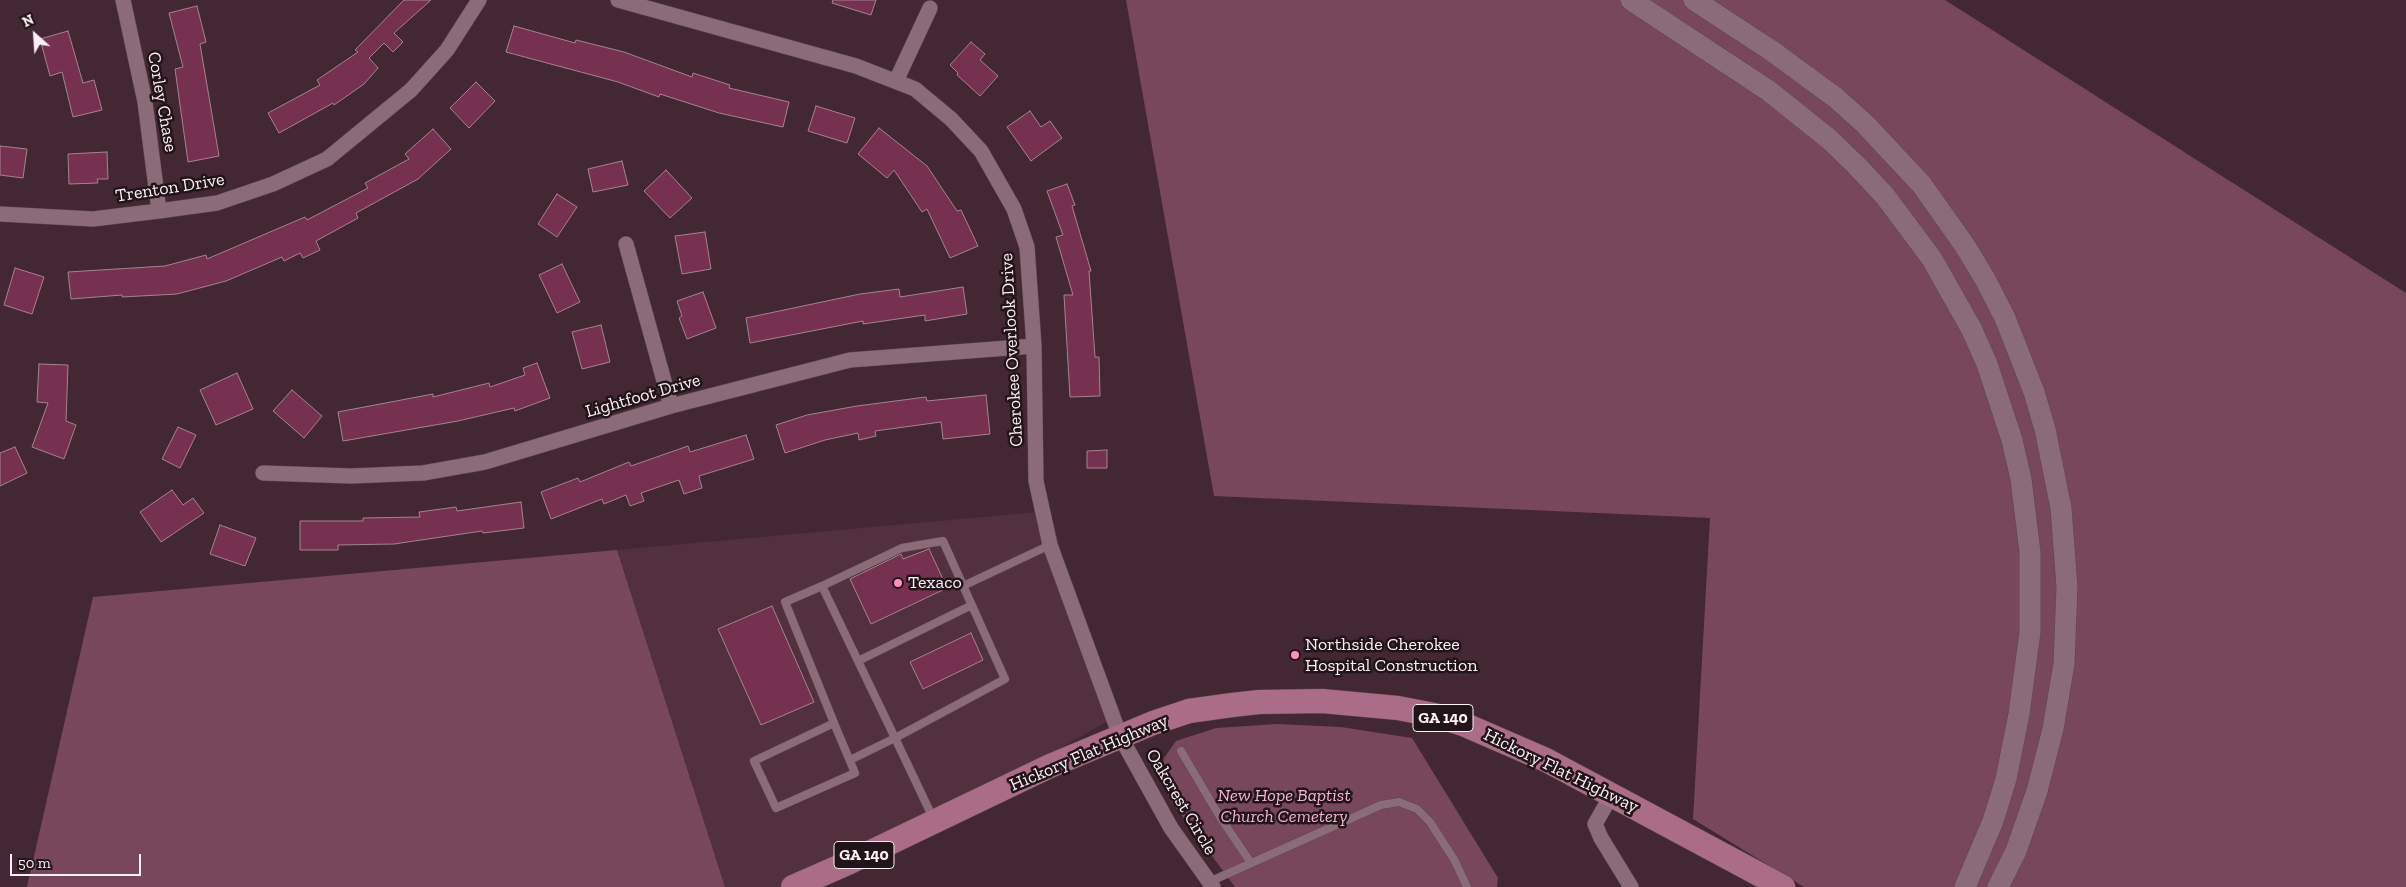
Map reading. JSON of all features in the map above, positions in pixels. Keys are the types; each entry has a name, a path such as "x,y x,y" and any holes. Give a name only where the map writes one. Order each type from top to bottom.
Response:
{"main road":[{"name":"Hickory Flat Highway","path":"793,887 935,822 1050,766 1120,736 1189,711 1259,702 1352,702 1434,715 1462,724 1546,760 1783,887"}],"street":[{"name":"Corley Chase","path":"123,0 145,102 159,212"},
{"name":"Trenton Drive","path":"0,214 93,219 159,212 217,203 273,184 327,159 412,90 447,50 479,0"},
{"name":"Cherokee Overlook Drive","path":"618,0 856,66 915,88 951,120 981,151 1014,209 1026,247 1034,346 1036,481 1050,545 1120,736"},
{"path":"1631,0 1769,91 1830,139 1856,165 1884,196 1932,259 1968,322 1987,364 2012,440 2021,479 2030,552 2030,632 2020,714 2006,779 1993,821 1965,887"},
{"path":"1694,0 1772,51 1836,98 1865,124 1922,185 1965,246 1985,279 2005,318 2034,392 2048,438 2061,508 2067,587 2064,664 2053,729 2038,791 2016,851 1998,887"},
{"path":"896,81 930,8"},
{"path":"626,244 671,406"},
{"name":"Lightfoot Drive","path":"263,473 351,476 423,473 484,462 671,406 850,360 1034,346"},
{"name":"Oakcrest Circle","path":"1120,736 1172,828 1211,885"},
{"path":"1612,794 1595,824 1601,838 1631,887"}],"lane":[{"path":"834,723 754,761 776,808 855,773 785,602 902,548 943,541 1005,678 895,738 850,760"},
{"path":"963,586 1050,545"},
{"path":"822,586 935,822"},
{"path":"858,661 972,605"},
{"path":"1181,750 1220,817 1251,863"},
{"path":"1211,885 1251,863 1381,804 1399,802 1417,809 1430,822 1455,861 1467,887"}],"shaded area":[{"path":"1050,511 1108,721 864,860 796,887 725,887 617,550"}],"green space":[{"path":"1126,0 1945,0 2406,293 2406,887 1804,887 1693,819 1710,518 1214,496"},
{"path":"617,550 725,887 27,887 93,597"},
{"name":"New Hope Baptist Church Cemetery","path":"1277,724 1341,727 1412,738 1498,878 1497,887 1235,887 1171,801 1161,778 1164,758 1176,741 1216,728"}],"building":[{"path":"404,0 431,0 394,33 403,42 393,52 384,43 369,58 378,68 364,84 334,105 333,103 279,133 268,113 320,85 317,80 358,52 355,50"},
{"path":"833,0 876,0 871,15 832,3"},
{"path":"197,6 206,42 200,44 219,156 188,162 175,69 183,67 169,13"},
{"path":"514,26 575,43 576,40 624,52 692,77 693,73 730,85 729,88 789,102 783,127 719,113 660,94 659,97 618,82 506,52"},
{"path":"68,31 83,83 94,80 102,110 73,117 62,72 50,76 40,39"},
{"path":"971,42 985,54 980,60 998,76 980,96 957,75 958,73 950,65"},
{"path":"476,82 495,101 469,128 450,108"},
{"path":"816,106 855,118 847,143 808,131"},
{"path":"1030,111 1041,127 1050,121 1062,138 1031,161 1007,127"},
{"path":"879,128 927,166 957,211 961,210 978,246 950,258 927,209 922,212 894,170 887,178 858,154"},
{"path":"433,129 451,149 418,179 356,213 358,218 316,241 320,250 303,258 300,253 284,261 282,257 226,281 177,294 122,297 122,295 71,299 68,272 165,266 206,255 207,259 305,217 307,220 368,188 365,183 409,159 405,154"},
{"path":"0,146 27,149 23,178 0,175"},
{"path":"107,152 108,179 97,179 98,183 69,184 68,154"},
{"path":"622,161 628,185 593,192 588,169"},
{"path":"666,170 692,198 670,218 644,191"},
{"path":"1067,184 1075,205 1072,206 1091,271 1089,271 1095,357 1099,357 1100,396 1070,397 1064,295 1073,295 1056,237 1063,235 1047,191"},
{"path":"557,194 577,207 557,237 538,224"},
{"path":"705,232 711,269 682,274 675,236"},
{"path":"562,264 580,302 557,313 539,275"},
{"path":"15,268 44,277 32,314 4,305"},
{"path":"963,287 967,314 925,321 925,315 863,324 863,321 750,343 746,318 860,294 899,289 900,297"},
{"path":"703,292 716,328 687,339 679,318 682,316 677,301"},
{"path":"601,325 610,362 582,369 572,332"},
{"path":"537,363 550,398 515,411 514,408 458,421 343,441 338,412 433,394 433,397 489,383 490,387 525,375 523,368"},
{"path":"39,364 68,365 66,421 76,425 64,459 32,447 48,403 37,402"},
{"path":"237,373 253,409 216,425 200,390"},
{"path":"292,390 322,416 304,438 273,411"},
{"path":"986,395 990,434 943,439 941,422 875,431 876,436 859,440 858,433 825,440 785,453 776,425 807,415 857,406 926,397 927,401"},
{"path":"178,427 196,435 180,468 162,459"},
{"path":"746,435 754,459 699,476 702,488 684,494 679,480 641,493 644,501 630,506 626,495 604,504 602,499 551,519 541,492 578,478 580,482 629,462 631,466 688,446 690,452"},
{"path":"15,447 27,473 0,486 0,453"},
{"path":"1107,450 1107,468 1087,468 1087,451"},
{"path":"172,490 183,505 193,498 204,513 161,542 140,512"},
{"path":"521,502 524,528 483,533 482,531 394,544 338,545 338,550 300,550 300,521 363,521 363,518 420,517 419,512 456,507 457,511"},
{"path":"220,525 256,538 245,566 210,554"},
{"name":"Texaco","path":"929,549 947,588 871,624 850,579 901,554 903,559"},
{"path":"772,606 814,702 761,725 718,629"},
{"path":"971,633 983,660 923,689 910,662"}],"place":[{"name":"Texaco","path":"898,583"},
{"name":"Northside Cherokee Hospital Construction","path":"1295,655"}]}
